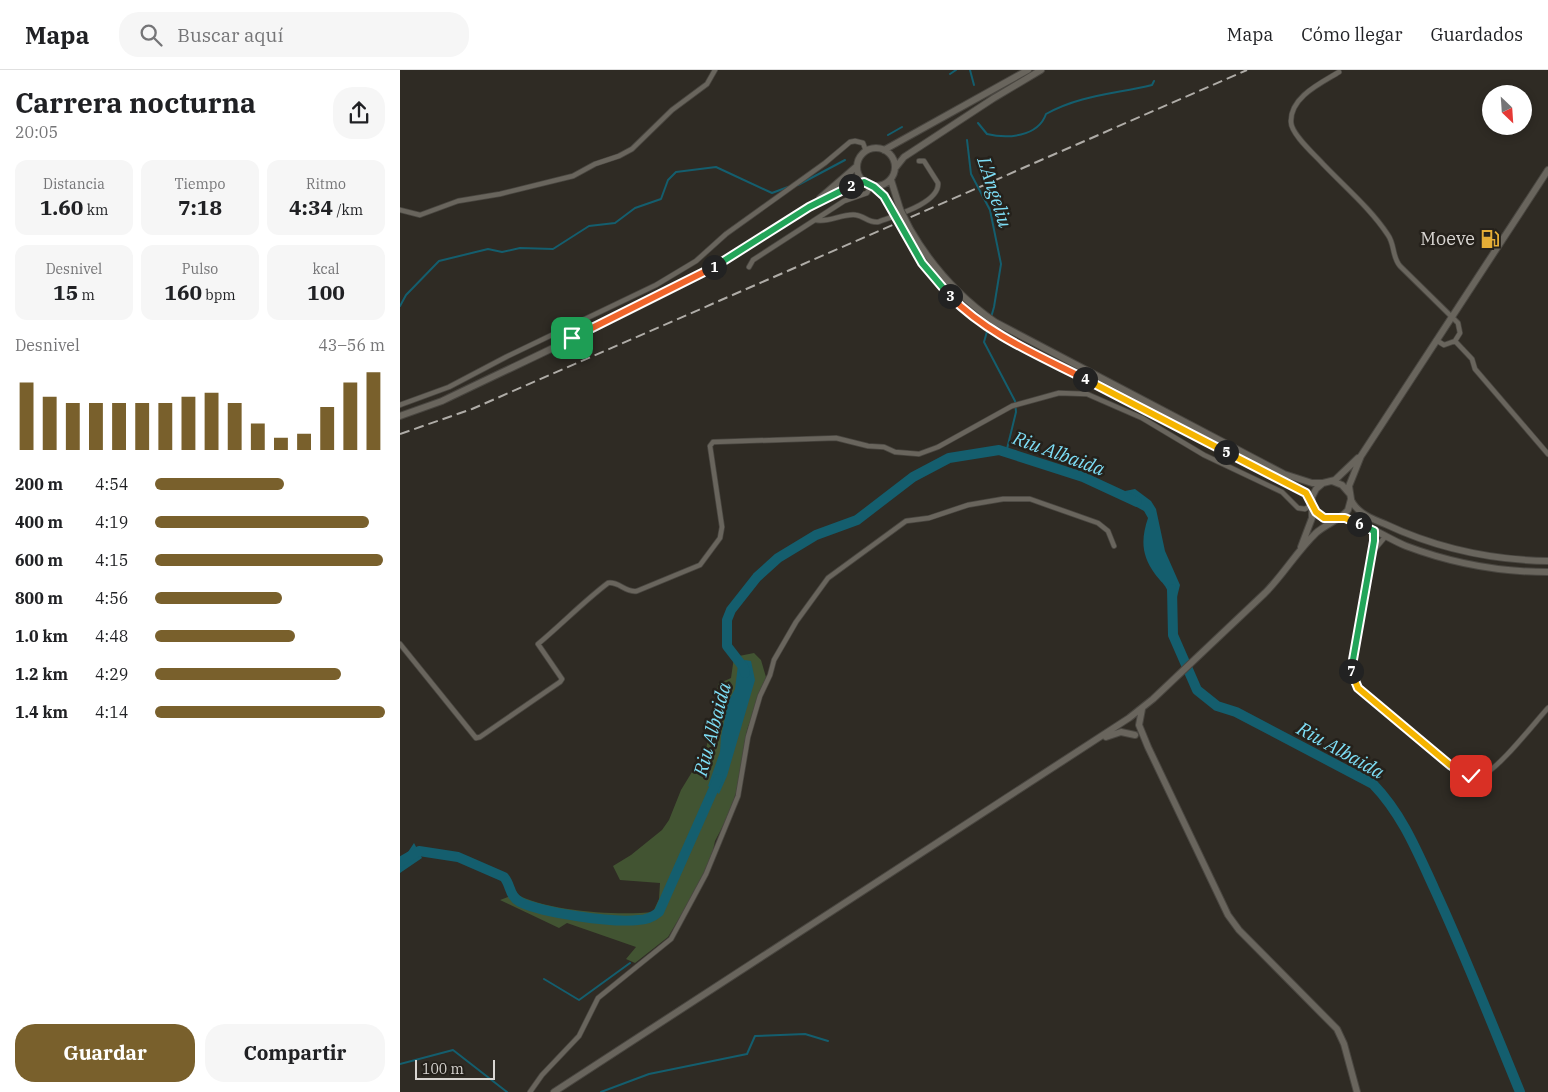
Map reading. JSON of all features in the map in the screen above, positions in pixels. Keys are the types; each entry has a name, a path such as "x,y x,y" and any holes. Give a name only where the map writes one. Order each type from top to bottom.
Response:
{"main road":[{"path":"884,150 1028,70"},
{"path":"873,186 886,184 891,180 896,167 904,158 1041,70"},
{"path":"809,207 857,166 866,151 872,149 884,150 892,156 896,167"},
{"path":"857,166 864,182 873,186 884,196 903,232 932,276 968,312 1020,345 1301,490 1319,516 1353,521 1385,537 1421,551 1472,565 1524,572 1548,572"},
{"path":"554,1092 1094,741 1129,718 1153,699 1279,579 1299,550 1348,510 1351,481 1361,456 1548,170"},
{"path":"891,180 900,209 910,229 935,268 970,304 1022,338 1284,474 1312,483 1332,481 1361,456"},
{"path":"400,416 442,401 701,274 809,207 844,189 864,182"},
{"path":"1332,481 1342,485 1356,509 1370,517 1438,545 1492,557 1548,561"},
{"path":"1299,550 1314,492 1323,483"},
{"path":"1142,708 1139,725 1148,747 1228,915 1239,930 1337,1029 1344,1044 1357,1092"},
{"path":"1129,718 1139,725"},
{"path":"1129,718 1130,728 1148,747"},
{"path":"1094,741 1121,732 1135,734"}],"street":[{"path":"400,210 420,216 458,201 500,194 573,176 595,164 619,156 632,149 672,110 707,84 715,70"},
{"path":"1339,72 1300,99 1292,117 1294,132 1385,230 1394,246 1394,256 1400,266 1460,326 1460,333 1455,341 1444,345 1436,340"},
{"path":"400,405 449,387 506,357 656,285 696,261 726,234 825,163 850,142 855,140 863,143 866,151"},
{"path":"816,220 827,221 855,215 871,223 878,222 922,204 935,194 938,188 933,173 924,160 919,161"},
{"path":"749,267 753,260 844,201 867,193 873,186"},
{"path":"1455,341 1472,359 1475,368 1547,452"},
{"path":"400,644 476,738 480,738 560,682 562,679 538,644 594,593 612,582 631,592 637,592 700,565 710,554 723,532 710,446 713,442 836,438 868,446 884,447 895,452 919,454 938,447 954,436 982,424 1012,406 1059,393 1087,394 1142,418 1204,455 1282,492 1298,508 1305,509 1312,505"},
{"path":"530,1092 548,1068 579,1036 598,998 670,939 706,874 738,796 750,730 774,660 802,614 828,578 906,521 929,518 968,505 1003,499 1030,499 1098,523 1108,531 1114,546"},
{"path":"1374,531 1374,551 1352,666 1352,677 1358,688 1450,765 1471,776 1482,775 1494,767 1548,708"},
{"path":"1374,551 1385,537"}],"green space":[{"path":"754,653 761,660 766,677 747,730 738,787 699,885 668,937 635,963 626,959 636,947 567,923 559,928 500,900 516,894 545,905 583,911 602,913 653,912 659,899 660,883 620,880 613,866 631,855 662,830 669,820 681,790 706,749 715,711 718,684 731,678 734,657"}],"water":[{"path":"1135,489 1151,501 1156,509 1165,551 1180,585 1176,601 1170,600 1166,588 1147,560 1143,540 1148,518 1144,511 1124,500 1125,491"},
{"path":"745,660 751,661 755,680 727,776 719,794 708,786 720,752 728,702 735,689 738,665"},
{"path":"414,843 422,858 400,873 400,858 406,855"}],"waterway":[{"path":"950,74 956,70"},
{"path":"970,70 974,85"},
{"path":"978,123 987,134 995,136 1021,134 1036,128 1046,114 1059,108 1085,99 1152,85 1154,81"},
{"path":"888,135 902,127"},
{"name":"L'Angeliu","path":"967,140 971,174 990,210 1001,264 994,307 984,342 1015,401 1016,412 1006,453"},
{"path":"798,185 845,160"},
{"path":"400,306 406,295 439,261 488,249 502,252 520,248 553,249 589,226 615,223 635,208 661,199 668,180 676,172 716,167 772,193 788,187"},
{"name":"Riu Albaida","path":"745,673 744,668 727,646 727,620 731,610 757,577 778,558 816,535 857,520 913,477 949,458 999,450 1083,477 1137,502"},
{"name":"Riu Albaida","path":"1172,589 1173,635 1197,690 1217,706 1236,712 1373,784 1401,820 1445,913 1520,1092"},
{"name":"Riu Albaida","path":"400,862 419,851 458,857 504,877 516,900 531,906 595,919 626,921 647,919 659,912 718,779"},
{"path":"544,979 579,1000 630,963"},
{"path":"601,1092 649,1074 747,1054 755,1036 805,1034 828,1041"},
{"path":"400,1064 453,1050 507,1092"}],"railway":[{"path":"400,434 472,409 1247,70"}],"place":[{"name":"Moeve","path":"1490,239"}],"route":[{"path":"572,338 701,274 742,251 809,207 844,189 864,182 874,187 884,196 917,256 929,272 954,300 983,324 1301,490 1309,496 1313,508 1319,516 1329,520 1347,519 1374,531 1374,551 1351,672 1354,683 1450,765 1471,776"}]}
